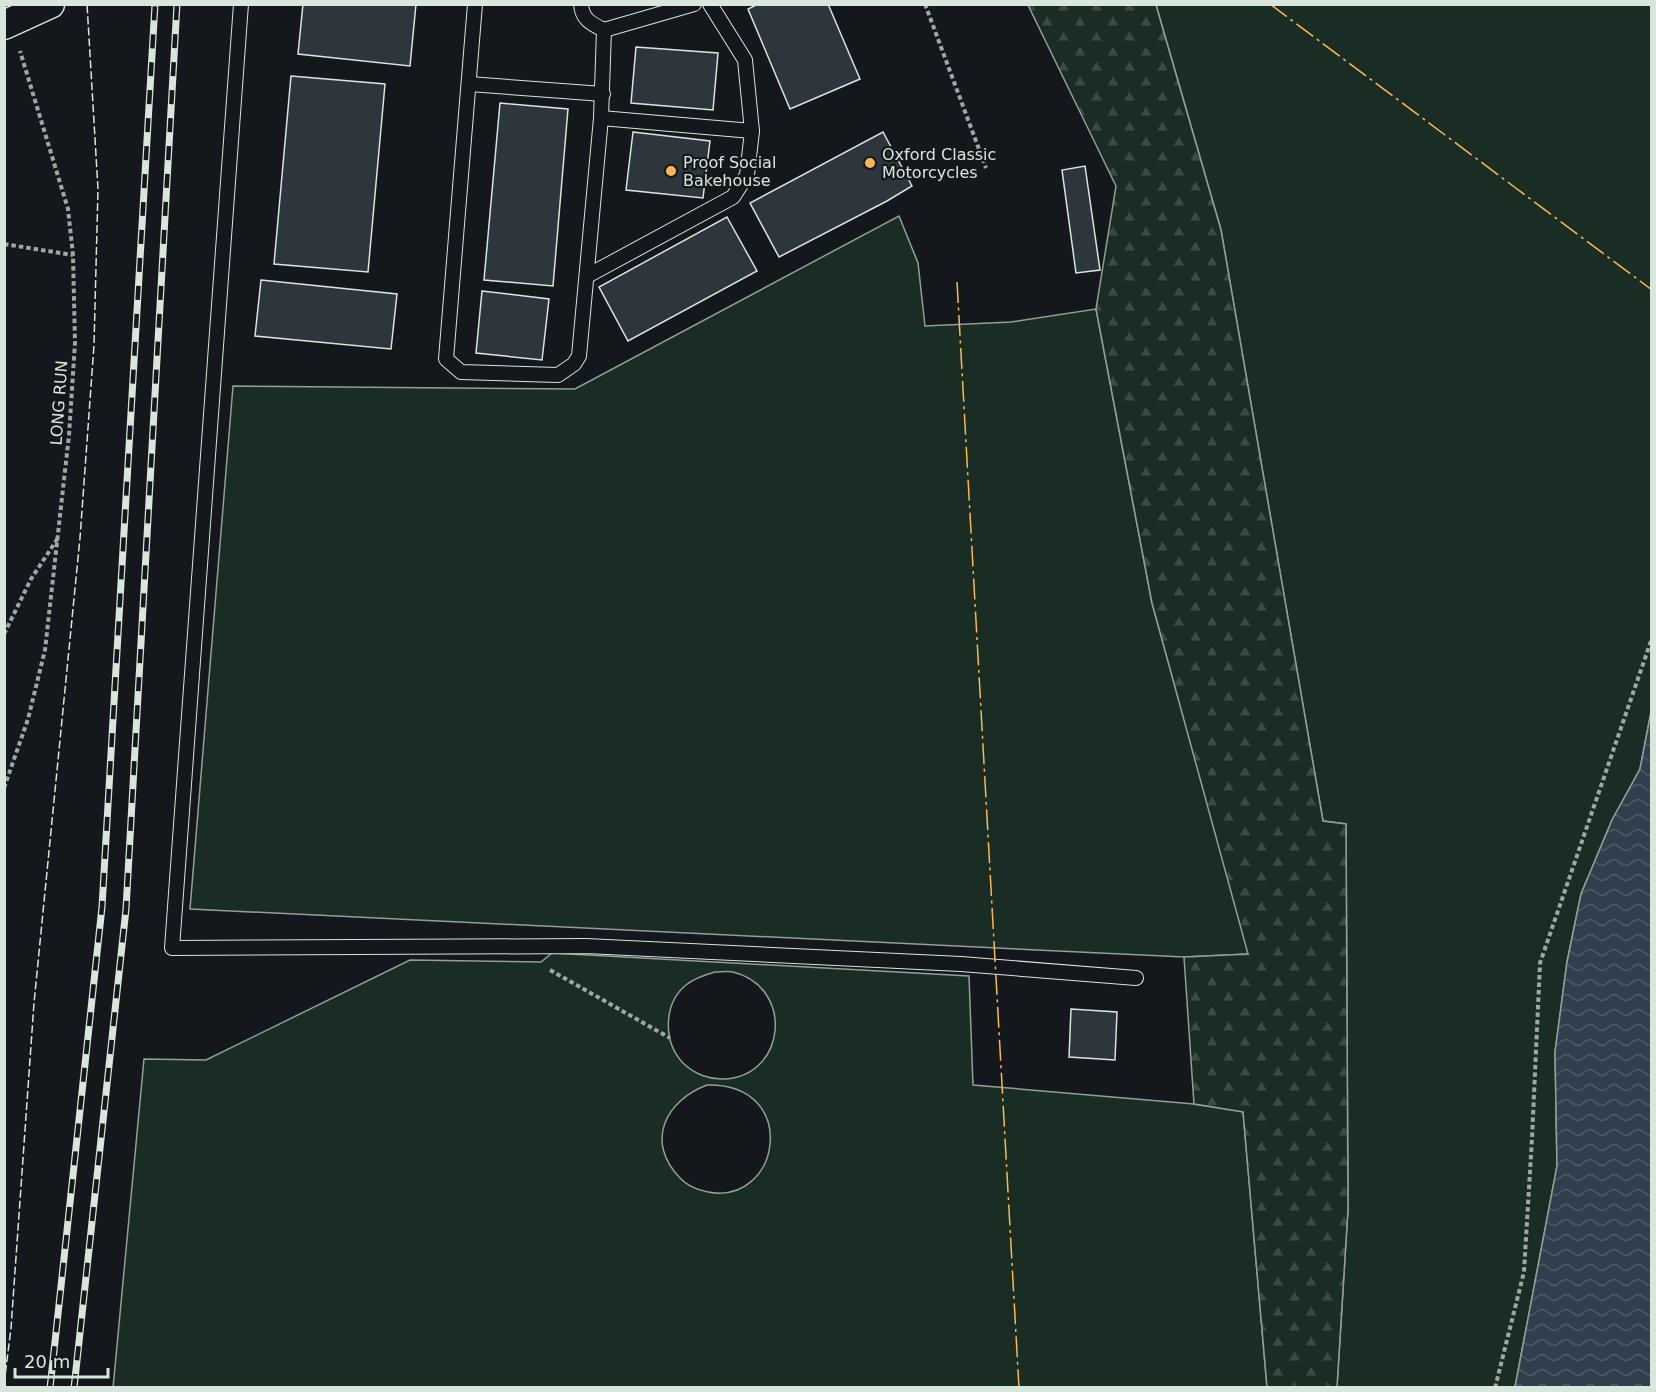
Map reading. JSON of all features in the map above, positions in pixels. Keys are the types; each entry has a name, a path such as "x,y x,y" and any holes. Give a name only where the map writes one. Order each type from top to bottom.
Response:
{"street":[{"path":"8,23 50,4"}],"lane":[{"path":"242,4 172,948 586,946 961,964 1136,978"},
{"path":"475,4 446,359 461,372 558,375 574,364 579,356 603,94 604,30"},
{"path":"581,4 587,22 604,30 694,4"},
{"path":"587,276 733,197 747,175 752,130 745,60 710,4"},
{"path":"469,84 603,94"},
{"path":"601,118 752,130"}],"path":[{"path":"926,4 986,168"},
{"name":"LONG RUN","path":"4,788 28,718 45,650 69,435 75,343 73,255 68,209 8,23"},
{"path":"4,244 73,255"},
{"path":"4,634 31,579 58,537"},
{"path":"1495,1388 1524,1272 1540,963 1652,638"},
{"path":"548,969 670,1038"}],"green space":[{"path":"1028,5 1156,5 1221,230 1323,821 1346,824 1348,1209 1337,1387 1267,1387 1243,1112 1194,1104 1184,957 1248,954 1152,603 1096,309 1116,186"},
{"path":"1156,5 1651,5 1651,712 1640,769 1612,820 1581,894 1567,962 1555,1052 1557,1166 1515,1387 1337,1387 1348,1209 1346,824 1323,821 1221,230"},
{"path":"899,216 918,263 925,326 1011,322 1096,309 1152,603 1249,954 1184,957 190,909 233,386 575,389"},
{"path":"552,953 969,976 973,1085 1194,1104 1243,1111 1267,1387 113,1388 144,1059 206,1060 410,960 541,962","holes":["715,972 733,972 753,981 766,994 774,1011 775,1030 771,1047 761,1063 746,1074 725,1079 708,1077 687,1067 676,1054 669,1034 670,1012 678,993 693,980","707,1085 737,1090 757,1103 768,1122 770,1143 765,1164 752,1181 733,1191 708,1192 689,1185 669,1164 664,1151 662,1137 671,1112 680,1101"]}],"water":[{"path":"1651,712 1651,1387 1515,1387 1557,1166 1555,1052 1567,962 1581,894 1612,820 1640,769"}],"building":[{"path":"303,4 416,4 410,66 298,54"},
{"path":"758,4 828,4 860,79 790,109 748,9"},
{"path":"636,47 718,53 713,110 631,103"},
{"path":"291,76 385,84 368,272 274,264"},
{"path":"500,103 568,109 553,286 484,280"},
{"path":"633,132 710,141 703,198 626,190"},
{"path":"883,132 912,186 779,257 750,203"},
{"path":"1085,166 1100,270 1076,273 1062,170"},
{"path":"727,217 757,271 628,341 599,287"},
{"path":"261,280 397,294 391,349 255,336"},
{"path":"482,291 549,299 542,360 476,353"},
{"path":"1071,1009 1117,1012 1115,1060 1069,1057"}],"railway":[{"path":"50,1388 102,907 155,4"},
{"path":"74,1388 126,909 177,4"}],"fence":[{"path":"4,1384 11,1328 34,1003 80,538 94,345 98,189 87,4"}],"power":[{"path":"1270,4 1652,290"},
{"path":"957,282 1019,1388"}],"place":[{"name":"Oxford Classic Motorcycles","path":"870,163"},
{"name":"Proof Social Bakehouse","path":"671,171"}]}
